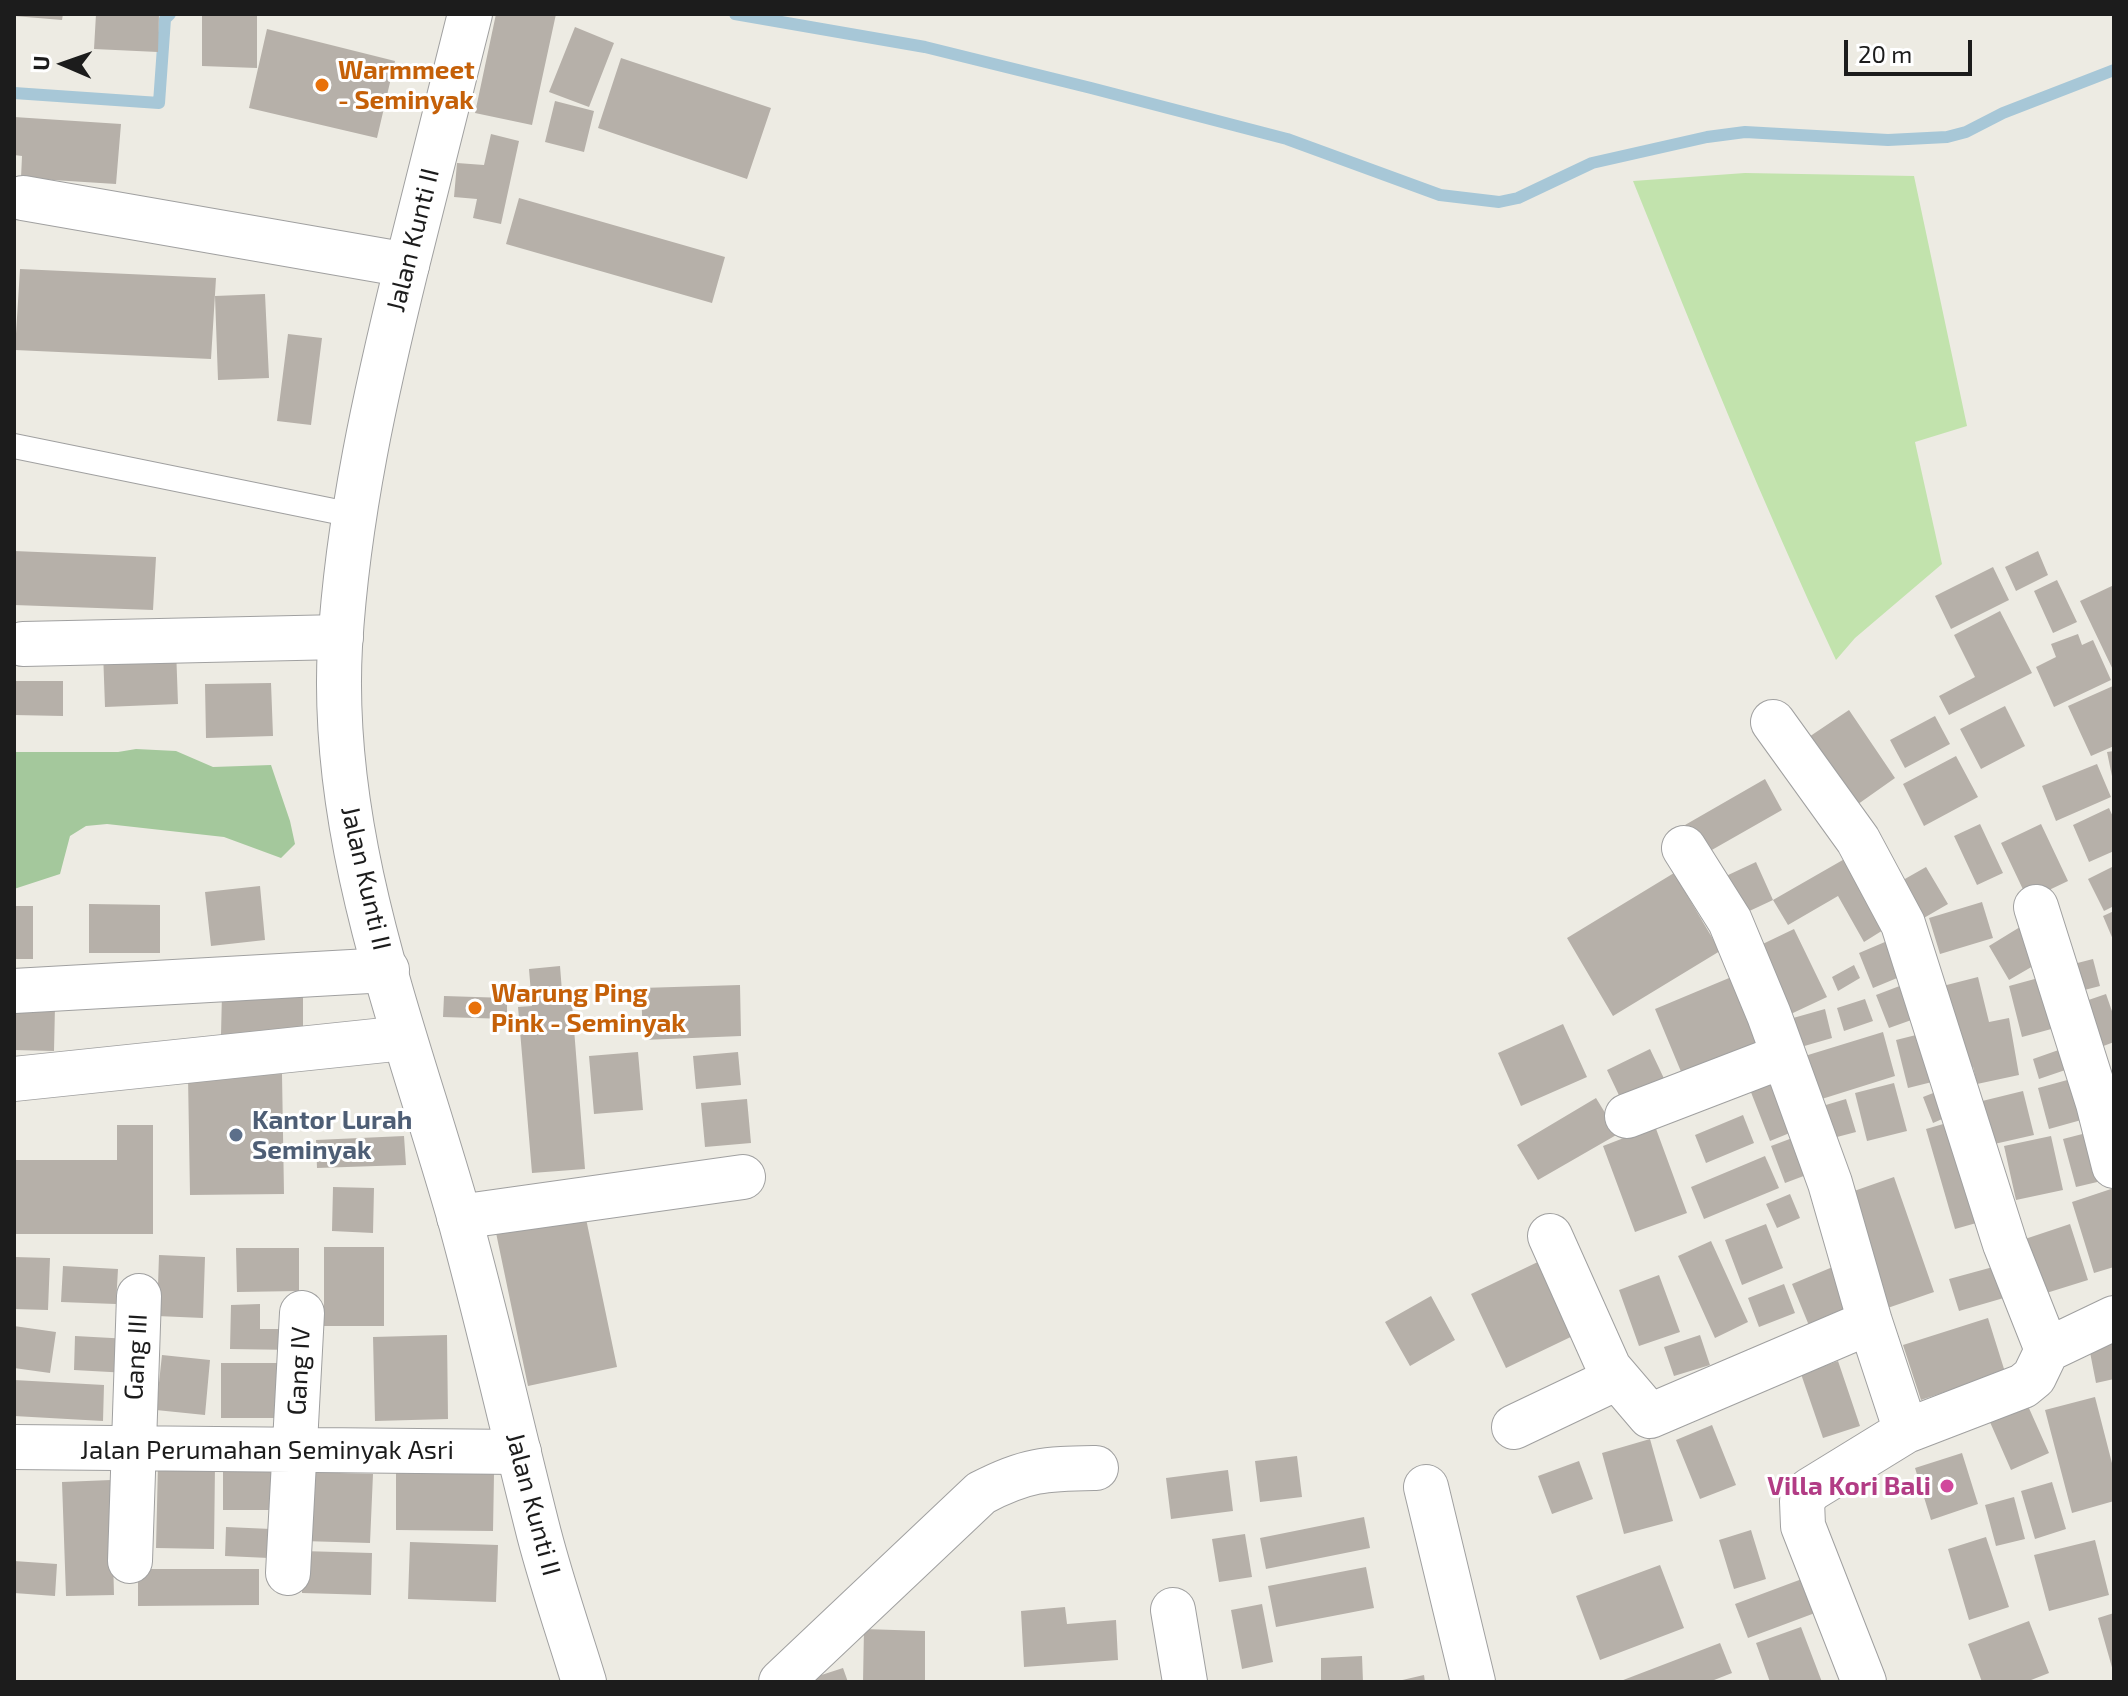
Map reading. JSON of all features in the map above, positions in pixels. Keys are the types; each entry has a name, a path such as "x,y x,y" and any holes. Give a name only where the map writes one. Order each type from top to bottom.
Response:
{"street":[{"name":"Jalan Kunti II","path":"470,14 378,383 353,515 341,637 341,731 351,834 404,1038 459,1217 540,1538 584,1682"},
{"path":"23,198 407,265"},
{"path":"23,644 341,637"},
{"path":"1773,722 1858,840 1903,924 2005,1244 2047,1350"},
{"path":"1684,848 1730,921 1783,1056 1830,1183 1870,1322 1906,1431"},
{"path":"2036,907 2098,1103 2114,1166"},
{"path":"14,991 387,970"},
{"path":"14,1079 404,1038"},
{"path":"1627,1116 1783,1056"},
{"path":"459,1217 743,1177"},
{"path":"1550,1236 1609,1368 1650,1416 1870,1322"},
{"name":"Gang III","path":"130,1561 139,1296"},
{"name":"Gang IV","path":"288,1573 302,1313"},
{"path":"1864,1682 1803,1526 1802,1501 1810,1490 1906,1431 2023,1386 2034,1377 2047,1350 2114,1318"},
{"path":"1514,1427 1617,1378"},
{"name":"Jalan Perumahan Seminyak Asri","path":"14,1447 519,1452"},
{"path":"781,1682 981,1493 1013,1476 1043,1469 1096,1468"},
{"path":"1426,1487 1473,1682"},
{"path":"1173,1610 1185,1682"}],"lane":[{"path":"14,446 353,515"}],"green space":[{"path":"1745,173 1914,176 1967,426 1915,442 1942,564 1855,638 1836,660 1756,482 1633,181"},
{"path":"136,749 176,751 213,767 271,765 295,844 281,858 224,837 107,824 86,826 70,836 60,874 14,889 14,752 118,752"}],"building":[{"path":"14,14 63,14 62,20"},
{"path":"96,14 159,14 158,52 94,49"},
{"path":"202,14 257,14 257,68 202,66"},
{"path":"496,14 556,14 532,125 475,113"},
{"path":"575,27 614,43 589,107 549,92"},
{"name":"Warmmeet - Seminyak","path":"267,29 395,61 377,138 249,108"},
{"path":"621,58 771,108 747,179 598,128"},
{"path":"555,101 594,111 584,152 545,142"},
{"path":"14,117 121,124 116,184 21,178 22,156 14,155"},
{"path":"491,134 519,141 501,224 473,218 477,199 454,197 457,163 484,165"},
{"path":"519,198 725,257 712,303 506,244"},
{"path":"20,269 216,278 211,359 15,350"},
{"path":"265,294 269,378 218,380 215,296"},
{"path":"288,334 322,338 311,425 277,421"},
{"path":"14,551 156,557 153,610 14,605"},
{"path":"2038,551 2048,575 2016,591 2005,567"},
{"path":"1993,567 2009,600 1951,629 1935,596"},
{"path":"2057,580 2077,622 2053,633 2034,591"},
{"path":"2114,585 2114,672 2080,601"},
{"path":"2000,611 2032,673 1949,715 1939,696 1975,677 1954,635"},
{"path":"2078,634 2082,645 2093,640 2111,680 2054,707 2036,667 2056,657 2051,644"},
{"path":"176,648 178,704 105,707 103,651"},
{"path":"14,681 63,681 63,716 14,715"},
{"path":"271,683 273,736 206,738 205,684"},
{"path":"2113,686 2114,746 2091,756 2068,706"},
{"path":"2005,706 2025,746 1981,769 1960,729"},
{"path":"1849,710 1895,778 1844,814 1797,745"},
{"path":"1935,716 1950,744 1905,768 1890,740"},
{"path":"2114,751 2114,780 2113,781 2107,752"},
{"path":"1956,756 1978,797 1924,826 1903,784"},
{"path":"2097,764 2111,797 2056,821 2042,786"},
{"path":"1765,779 1782,810 1703,855 1685,825"},
{"path":"2109,808 2114,819 2114,851 2089,862 2073,825"},
{"path":"1980,824 2003,873 1977,885 1954,836"},
{"path":"2041,824 2068,881 2028,900 2001,843"},
{"path":"1848,857 1888,927 1864,942 1838,896 1788,925 1773,900"},
{"path":"1756,862 1773,900 1743,914 1726,876"},
{"path":"2114,866 2114,906 2104,911 2088,879"},
{"path":"1926,867 1948,904 1910,926 1889,888"},
{"path":"1674,873 1720,951 1613,1016 1567,938"},
{"path":"260,886 265,940 211,946 205,892"},
{"path":"1982,902 1993,938 1940,954 1929,918"},
{"path":"89,904 160,905 160,953 89,953"},
{"path":"14,906 33,906 33,959 14,959"},
{"path":"2114,911 2114,942 2103,916"},
{"path":"2020,927 2040,962 2009,980 1989,946"},
{"path":"1794,929 1827,997 1778,1020 1746,952"},
{"path":"1899,936 1914,971 1873,988 1859,953"},
{"path":"2093,959 2100,986 2065,995 2058,968"},
{"path":"1854,965 1860,978 1838,991 1832,977"},
{"path":"560,966 563,1004 572,1003 585,1169 532,1173 518,1007 532,1006 529,969"},
{"path":"1741,973 1772,1050 1687,1086 1655,1009"},
{"path":"2053,974 2066,1025 2022,1037 2009,986"},
{"path":"1978,977 1989,1022 2009,1018 2019,1075 1977,1084 1973,1067 1952,1073 1931,989"},
{"path":"1918,979 1931,1013 1889,1028 1876,995"},
{"path":"303,985 303,1038 221,1035 222,993"},
{"path":"740,985 741,1036 643,1040 641,988"},
{"path":"2106,994 2114,1017 2114,1042 2085,1053 2068,1007"},
{"name":"Warung Ping Pink - Seminyak","path":"444,996 507,998 507,1019 443,1017"},
{"path":"1865,999 1873,1021 1844,1031 1837,1008"},
{"path":"15,1005 55,1006 54,1051 14,1050"},
{"path":"1825,1009 1832,1038 1794,1049 1786,1020"},
{"path":"1563,1024 1587,1077 1521,1106 1498,1053"},
{"path":"1932,1031 1944,1079 1908,1088 1896,1040"},
{"path":"1883,1032 1895,1076 1809,1103 1795,1059"},
{"path":"2070,1046 2077,1066 2039,1079 2033,1059"},
{"path":"1650,1049 1669,1089 1626,1110 1607,1070"},
{"path":"638,1052 643,1110 594,1114 589,1056"},
{"path":"738,1052 741,1085 696,1089 693,1056"},
{"path":"1773,1066 1797,1130 1770,1141 1745,1077"},
{"name":"Kantor Lurah Seminyak","path":"282,1074 284,1194 190,1195 188,1076"},
{"path":"2082,1076 2092,1117 2049,1129 2038,1088"},
{"path":"1894,1083 1907,1131 1867,1141 1855,1093"},
{"path":"1946,1088 1956,1113 1933,1123 1923,1097"},
{"path":"2023,1091 2034,1135 1981,1147 1970,1104"},
{"path":"1596,1098 1618,1134 1538,1180 1517,1145"},
{"path":"747,1099 751,1143 705,1147 701,1103"},
{"path":"1846,1099 1856,1132 1818,1142 1809,1110"},
{"path":"1743,1115 1754,1143 1706,1163 1695,1135"},
{"path":"1957,1120 1987,1220 1955,1229 1926,1129"},
{"path":"117,1125 153,1125 153,1234 14,1234 14,1160 117,1160"},
{"path":"1655,1126 1687,1213 1635,1232 1603,1146"},
{"path":"2098,1130 2110,1179 2076,1187 2063,1139"},
{"path":"1803,1134 1817,1171 1785,1183 1771,1146"},
{"path":"404,1136 406,1165 317,1168 316,1140"},
{"path":"2051,1136 2063,1190 2016,1200 2004,1146"},
{"path":"1765,1156 1779,1188 1704,1219 1691,1187"},
{"path":"1894,1177 1934,1292 1876,1312 1837,1197"},
{"path":"333,1187 374,1188 373,1233 332,1231"},
{"path":"2114,1188 2114,1267 2094,1273 2072,1202"},
{"path":"1790,1194 1800,1218 1777,1228 1766,1204"},
{"path":"584,1209 617,1367 528,1386 495,1228"},
{"path":"1766,1224 1783,1268 1742,1285 1725,1240"},
{"path":"2070,1224 2088,1280 2040,1295 2022,1240"},
{"path":"1711,1241 1748,1322 1715,1338 1678,1256"},
{"path":"324,1247 384,1247 384,1326 324,1326"},
{"path":"236,1248 299,1248 299,1291 237,1292"},
{"path":"159,1255 205,1257 203,1318 157,1316"},
{"path":"14,1257 50,1258 48,1310 14,1309"},
{"path":"1544,1259 1579,1333 1506,1368 1471,1294"},
{"path":"2004,1264 2014,1295 1959,1311 1949,1279"},
{"path":"63,1266 118,1269 116,1304 61,1302"},
{"path":"1835,1266 1853,1310 1810,1328 1792,1284"},
{"path":"1659,1275 1680,1332 1639,1346 1619,1290"},
{"path":"1784,1284 1795,1313 1759,1327 1748,1298"},
{"path":"1431,1296 1455,1340 1410,1366 1385,1322"},
{"path":"260,1304 260,1329 295,1329 295,1350 230,1349 231,1305"},
{"path":"1988,1318 2005,1372 1921,1400 1903,1345"},
{"path":"14,1326 56,1332 50,1373 14,1368"},
{"path":"447,1335 448,1419 375,1421 373,1337"},
{"path":"1700,1335 1710,1365 1674,1376 1664,1347"},
{"path":"75,1336 130,1339 128,1373 74,1370"},
{"path":"2114,1336 2114,1379 2096,1383 2088,1342"},
{"path":"162,1355 210,1360 205,1415 156,1410"},
{"path":"1838,1361 1860,1426 1823,1438 1801,1374"},
{"path":"221,1363 278,1363 278,1418 221,1418"},
{"path":"14,1380 104,1385 103,1421 14,1416"},
{"path":"2024,1397 2049,1453 2011,1470 1986,1413"},
{"path":"2095,1397 2114,1471 2114,1501 2072,1513 2045,1410"},
{"path":"1712,1425 1736,1485 1700,1499 1676,1440"},
{"path":"1650,1439 1673,1521 1624,1534 1602,1453"},
{"name":"Villa Kori Bali","path":"1962,1453 1978,1504 1931,1520 1915,1468"},
{"path":"1297,1456 1302,1497 1260,1502 1255,1461"},
{"path":"1579,1461 1593,1499 1552,1514 1538,1476"},
{"path":"158,1464 215,1465 214,1549 156,1548"},
{"path":"223,1465 276,1465 276,1510 223,1510"},
{"path":"1228,1470 1233,1511 1171,1519 1166,1478"},
{"path":"306,1472 373,1474 370,1543 303,1541"},
{"path":"396,1473 494,1474 493,1531 396,1530"},
{"path":"111,1480 114,1595 66,1596 62,1482"},
{"path":"2052,1482 2066,1529 2035,1539 2021,1491"},
{"path":"2014,1497 2025,1539 1996,1546 1985,1505"},
{"path":"1364,1517 1370,1548 1266,1569 1260,1538"},
{"path":"226,1527 271,1529 269,1558 225,1556"},
{"path":"1751,1530 1766,1579 1734,1589 1719,1540"},
{"path":"1245,1534 1252,1577 1219,1582 1212,1539"},
{"path":"1986,1537 2009,1607 1969,1620 1948,1549"},
{"path":"2095,1540 2109,1595 2049,1611 2034,1555"},
{"path":"410,1542 498,1545 496,1602 408,1599"},
{"path":"302,1551 372,1553 371,1595 302,1593"},
{"path":"14,1561 57,1564 55,1596 14,1593"},
{"path":"1660,1565 1684,1628 1600,1660 1576,1596"},
{"path":"1366,1567 1374,1608 1276,1627 1268,1586"},
{"path":"138,1569 259,1569 259,1605 138,1606"},
{"path":"1818,1573 1831,1607 1748,1638 1735,1604"},
{"path":"1262,1604 1273,1662 1242,1669 1231,1610"},
{"path":"1065,1607 1067,1624 1116,1620 1118,1660 1024,1667 1021,1611"},
{"path":"2114,1613 2114,1671 2113,1671 2098,1618"},
{"path":"2029,1621 2049,1673 2026,1682 1982,1682 1968,1644"},
{"path":"1801,1627 1822,1682 1770,1682 1756,1643"},
{"path":"864,1629 925,1631 925,1682 863,1682"},
{"path":"1720,1643 1732,1673 1709,1682 1618,1682"},
{"path":"1362,1656 1363,1682 1321,1682 1321,1658"},
{"path":"843,1668 848,1682 803,1682 803,1681"},
{"path":"1424,1675 1425,1682 1398,1682 1398,1681"}],"waterway":[{"path":"14,93 159,103 165,19 170,14"},
{"path":"735,14 925,47 1287,139 1440,195 1499,202 1518,198 1592,163 1707,137 1745,132 1888,140 1947,137 1966,132 2003,113 2114,70"}],"place":[{"name":"Warmmeet - Seminyak","path":"322,85"},
{"name":"Warung Ping Pink - Seminyak","path":"475,1008"},
{"name":"Kantor Lurah Seminyak","path":"236,1135"},
{"name":"Villa Kori Bali","path":"1947,1486"}]}
